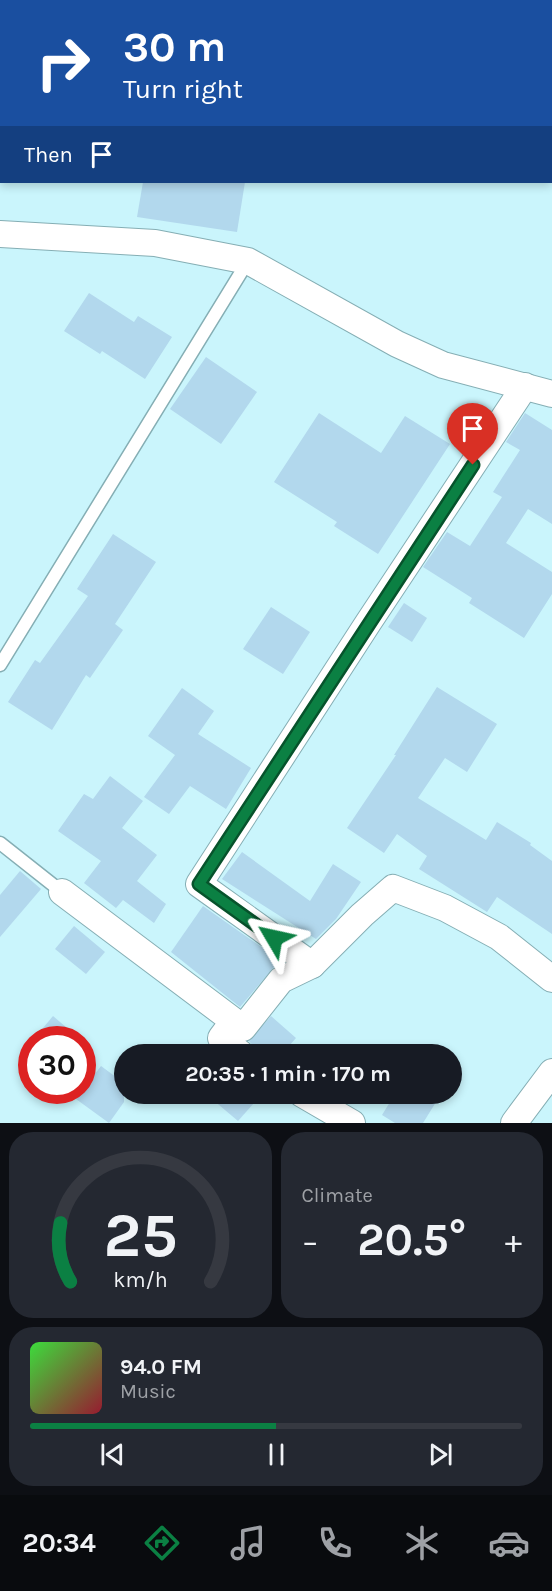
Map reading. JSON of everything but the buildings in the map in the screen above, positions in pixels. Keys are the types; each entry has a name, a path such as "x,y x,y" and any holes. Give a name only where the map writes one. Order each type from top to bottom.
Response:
{"street":[{"path":"0,234 155,243 248,261 397,344 443,365 552,394"},
{"path":"312,965 199,884 525,386"},
{"path":"63,892 243,1028 281,980 312,965 393,888 445,908 499,938 552,979"},
{"path":"228,1044 221,1038 233,1022"},
{"path":"514,1123 552,1072"},
{"path":"319,1104 352,1123"}],"lane":[{"path":"0,665 248,261"},
{"path":"0,843 63,892"}],"route":[{"path":"274,938 199,884 473,465"}]}
